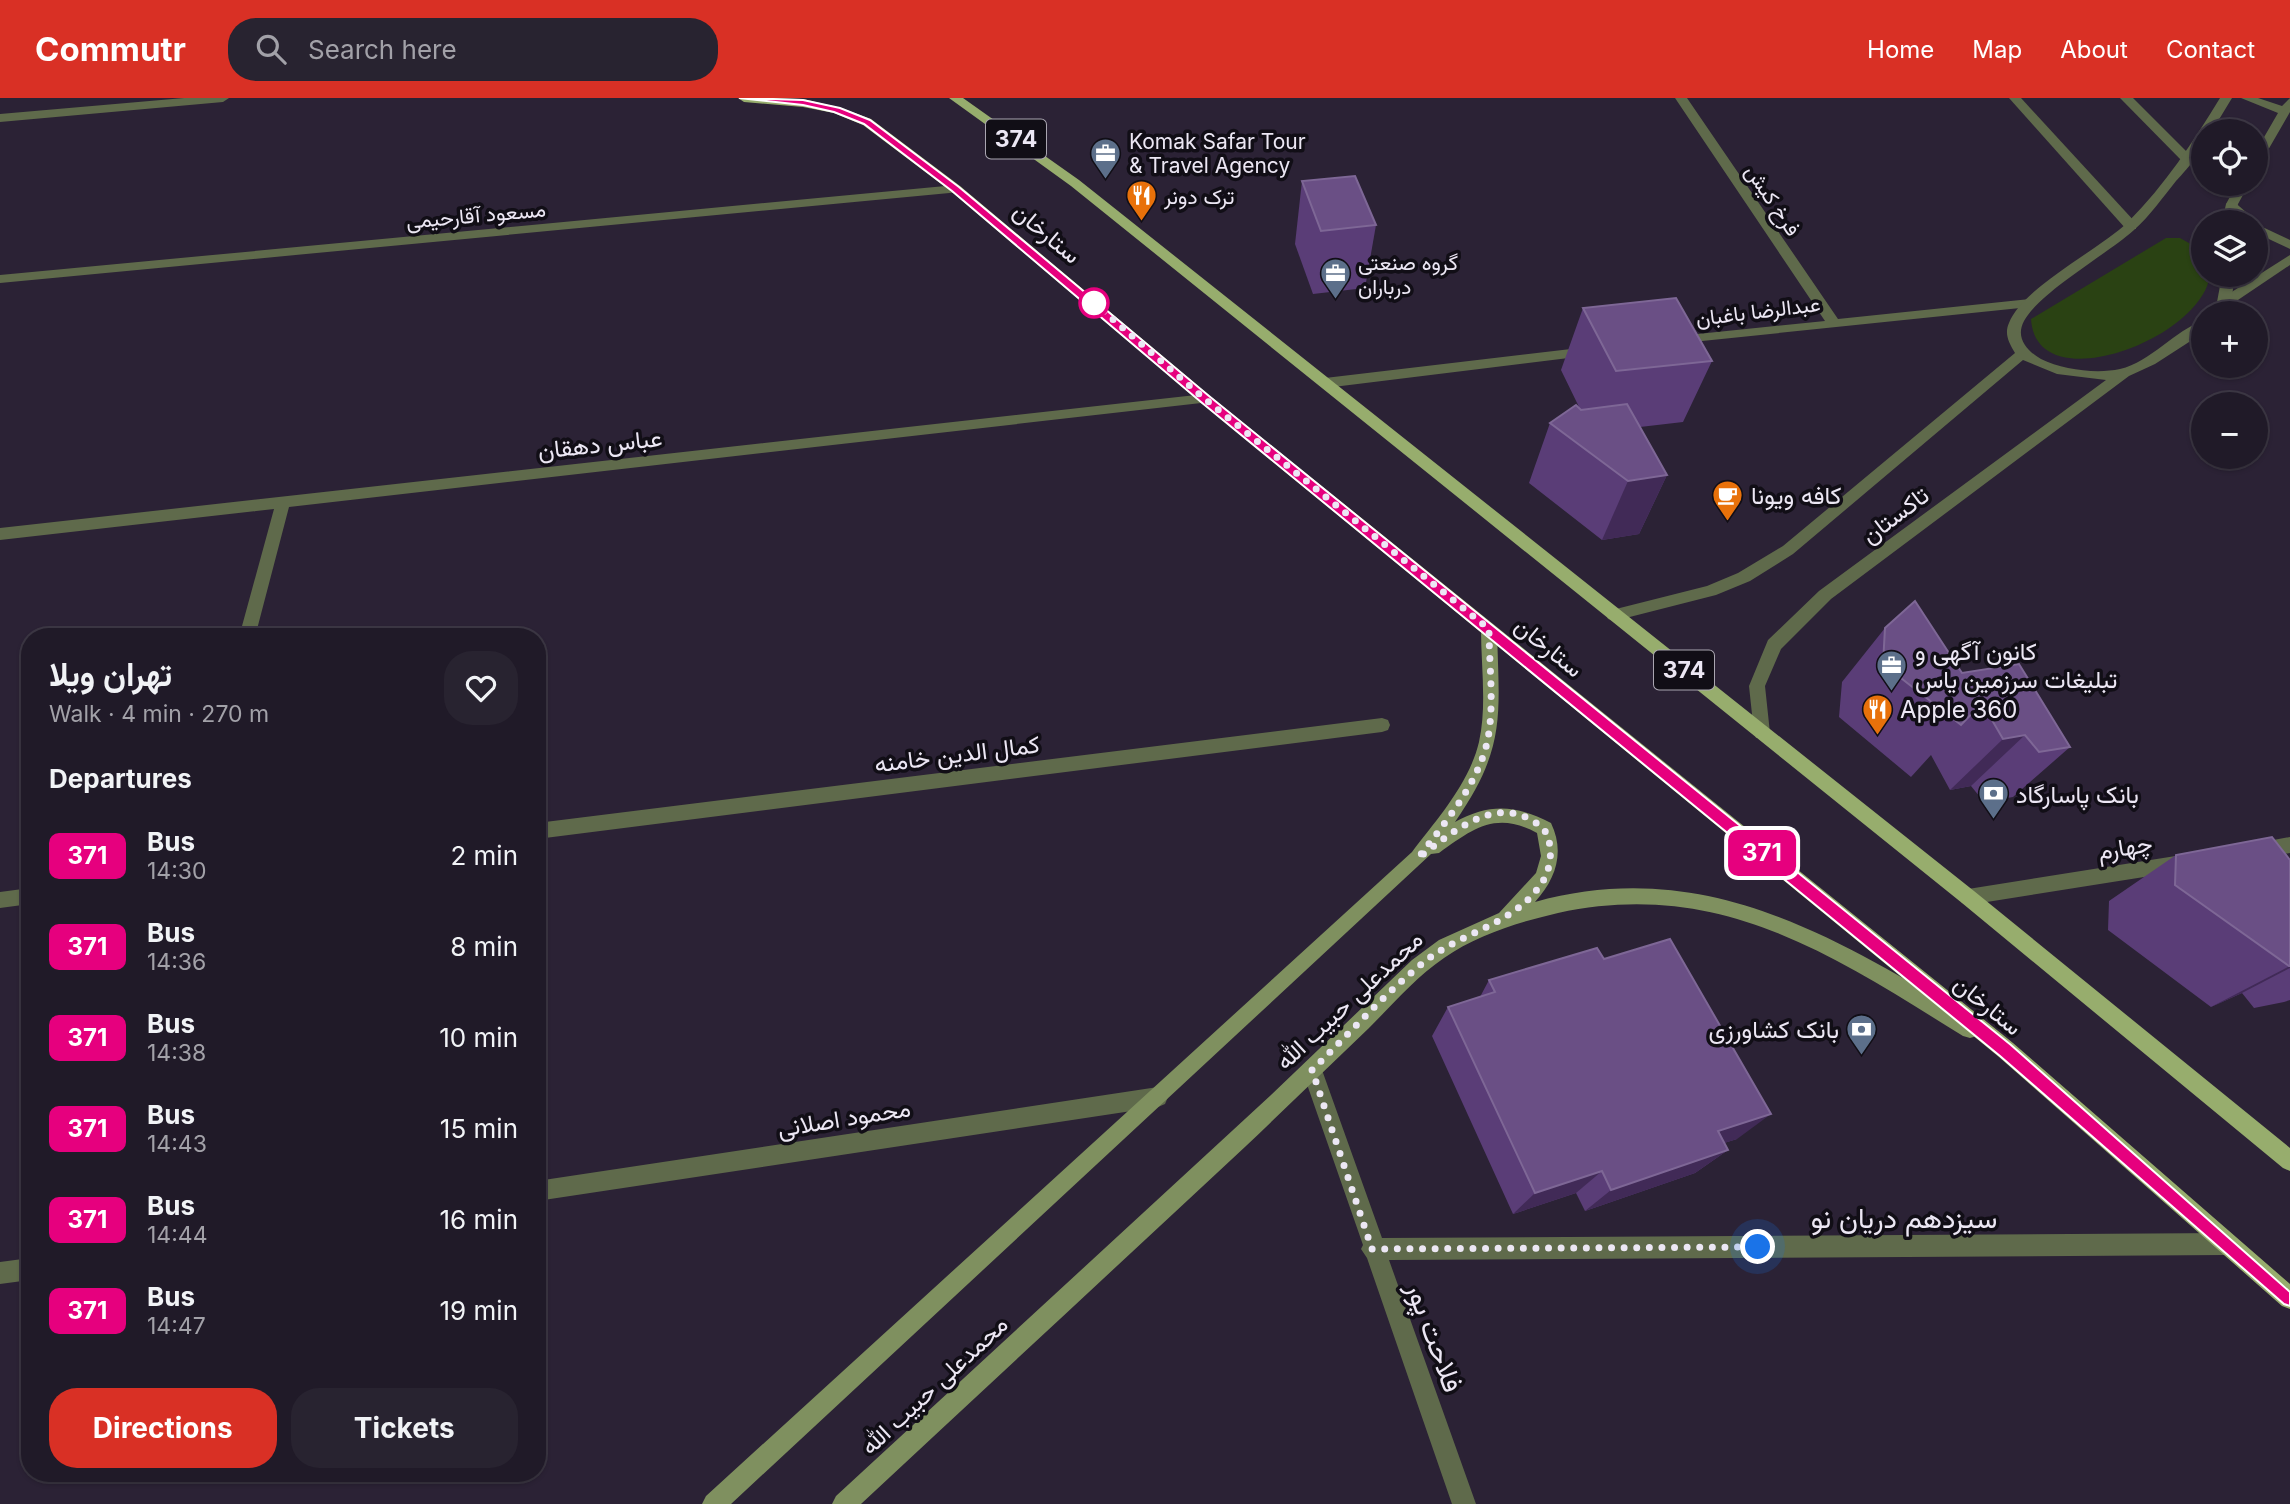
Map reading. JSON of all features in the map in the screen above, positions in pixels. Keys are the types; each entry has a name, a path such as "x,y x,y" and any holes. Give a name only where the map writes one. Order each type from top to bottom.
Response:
{"main road":[{"name":"ستارخان","path":"744,98 803,103 837,110 867,122 956,189 1205,399 2006,1050 2290,1298"},
{"name":"374","path":"955,98 989,119 1075,183 1968,897 2290,1161"},
{"path":"1418,858 1453,811 1478,766 1486,744 1490,721 1489,629"},
{"path":"714,1504 1418,858 1474,819 1500,813 1523,815 1545,828 1551,846 1549,867 1541,884 1505,919"},
{"name":"محمدعلی حبیب الله","path":"844,1504 1312,1070 1422,963 1444,947 1505,919 1547,906 1597,897 1650,896 1722,904 1802,932 1855,960 2006,1050"}],"street":[{"path":"0,118 223,98"},
{"name":"فرخ کیش","path":"1681,98 1834,323"},
{"path":"2015,98 2131,226"},
{"path":"2126,98 2188,160"},
{"path":"2213,119 2226,98"},
{"path":"2247,98 2287,107 2268,140"},
{"path":"2123,374 2083,377 2065,373 2023,353 2014,344 2011,327 2030,303 2131,226 2191,155"},
{"name":"مسعود آقارحیمی","path":"0,279 956,189"},
{"path":"2231,210 2236,196"},
{"path":"2232,204 2238,210"},
{"path":"2268,234 2290,245"},
{"path":"2230,301 2290,259"},
{"name":"عبدالرضا باغبان","path":"1670,342 2030,303"},
{"name":"تاکستان","path":"1762,733 1757,686 1774,645 1825,595 2123,374 2191,335"},
{"path":"1325,383 1601,351"},
{"name":"تاکستان","path":"1614,615 1710,591 1744,577 1778,557 2023,353"},
{"name":"عباس دهقان","path":"0,534 1205,399"},
{"path":"249,628 282,502"},
{"name":"کمال الدین خامنه","path":"546,830 1382,725"},
{"path":"2236,854 2290,845"},
{"name":"چهارم","path":"1968,897 2196,860"},
{"path":"0,900 21,897"},
{"name":"فلاحت پور","path":"1312,1070 1372,1249 1464,1504"},
{"name":"محمود اصلانی","path":"546,1190 1158,1097"},
{"name":"سیزدهم دریان نو","path":"1372,1249 2226,1244"},
{"path":"0,1273 21,1270"}],"green space":[{"path":"2166,238 2180,238 2191,244 2191,287 2205,287 2200,299 2191,301 2191,308 2179,321 2151,339 2119,352 2088,358 2060,356 2040,344 2031,319"}],"building":[{"path":"1355,176 1376,225 1321,231 1302,181"},
{"path":"1676,298 1712,361 1616,371 1583,308"},
{"path":"1627,404 1667,475 1628,481 1550,423 1576,405 1581,410"},
{"path":"1915,601 1962,673 2019,664 2070,747 2039,752 2025,735 2003,739 1982,703 1961,725 1883,664 1885,628"},
{"path":"2272,837 2290,860 2290,966 2175,885 2176,855"},
{"path":"1670,939 1771,1114 1718,1131 1728,1150 1611,1190 1602,1171 1535,1193 1448,1007 1495,992 1489,980 1597,948 1604,959"}],"bus line":[{"name":"371","path":"743,98 803,103 837,110 867,122 956,189 1104,311 1205,399 2006,1050 2290,1298"}],"place":[{"name":"Komak Safar Tour & Travel Agency","path":"1106,180"},
{"name":"ترک دونر","path":"1141,223"},
{"name":"گروه صنعتی درباران","path":"1335,301"},
{"name":"کافه ویونا","path":"1728,522"},
{"name":"کانون آگهی و تبلیغات سرزمین یاس","path":"1892,692"},
{"name":"Apple 360","path":"1877,736"},
{"name":"بانک پاسارگاد","path":"1993,821"},
{"name":"بانک کشاورزی","path":"1862,1056"}],"route":[{"path":"1094,303 1205,399 1489,629 1490,721 1486,744 1478,766 1453,811 1418,858 1474,819 1500,813 1523,815 1545,828 1551,846 1549,867 1541,884 1505,919 1444,947 1422,963 1312,1070 1372,1249 1758,1247"}]}
